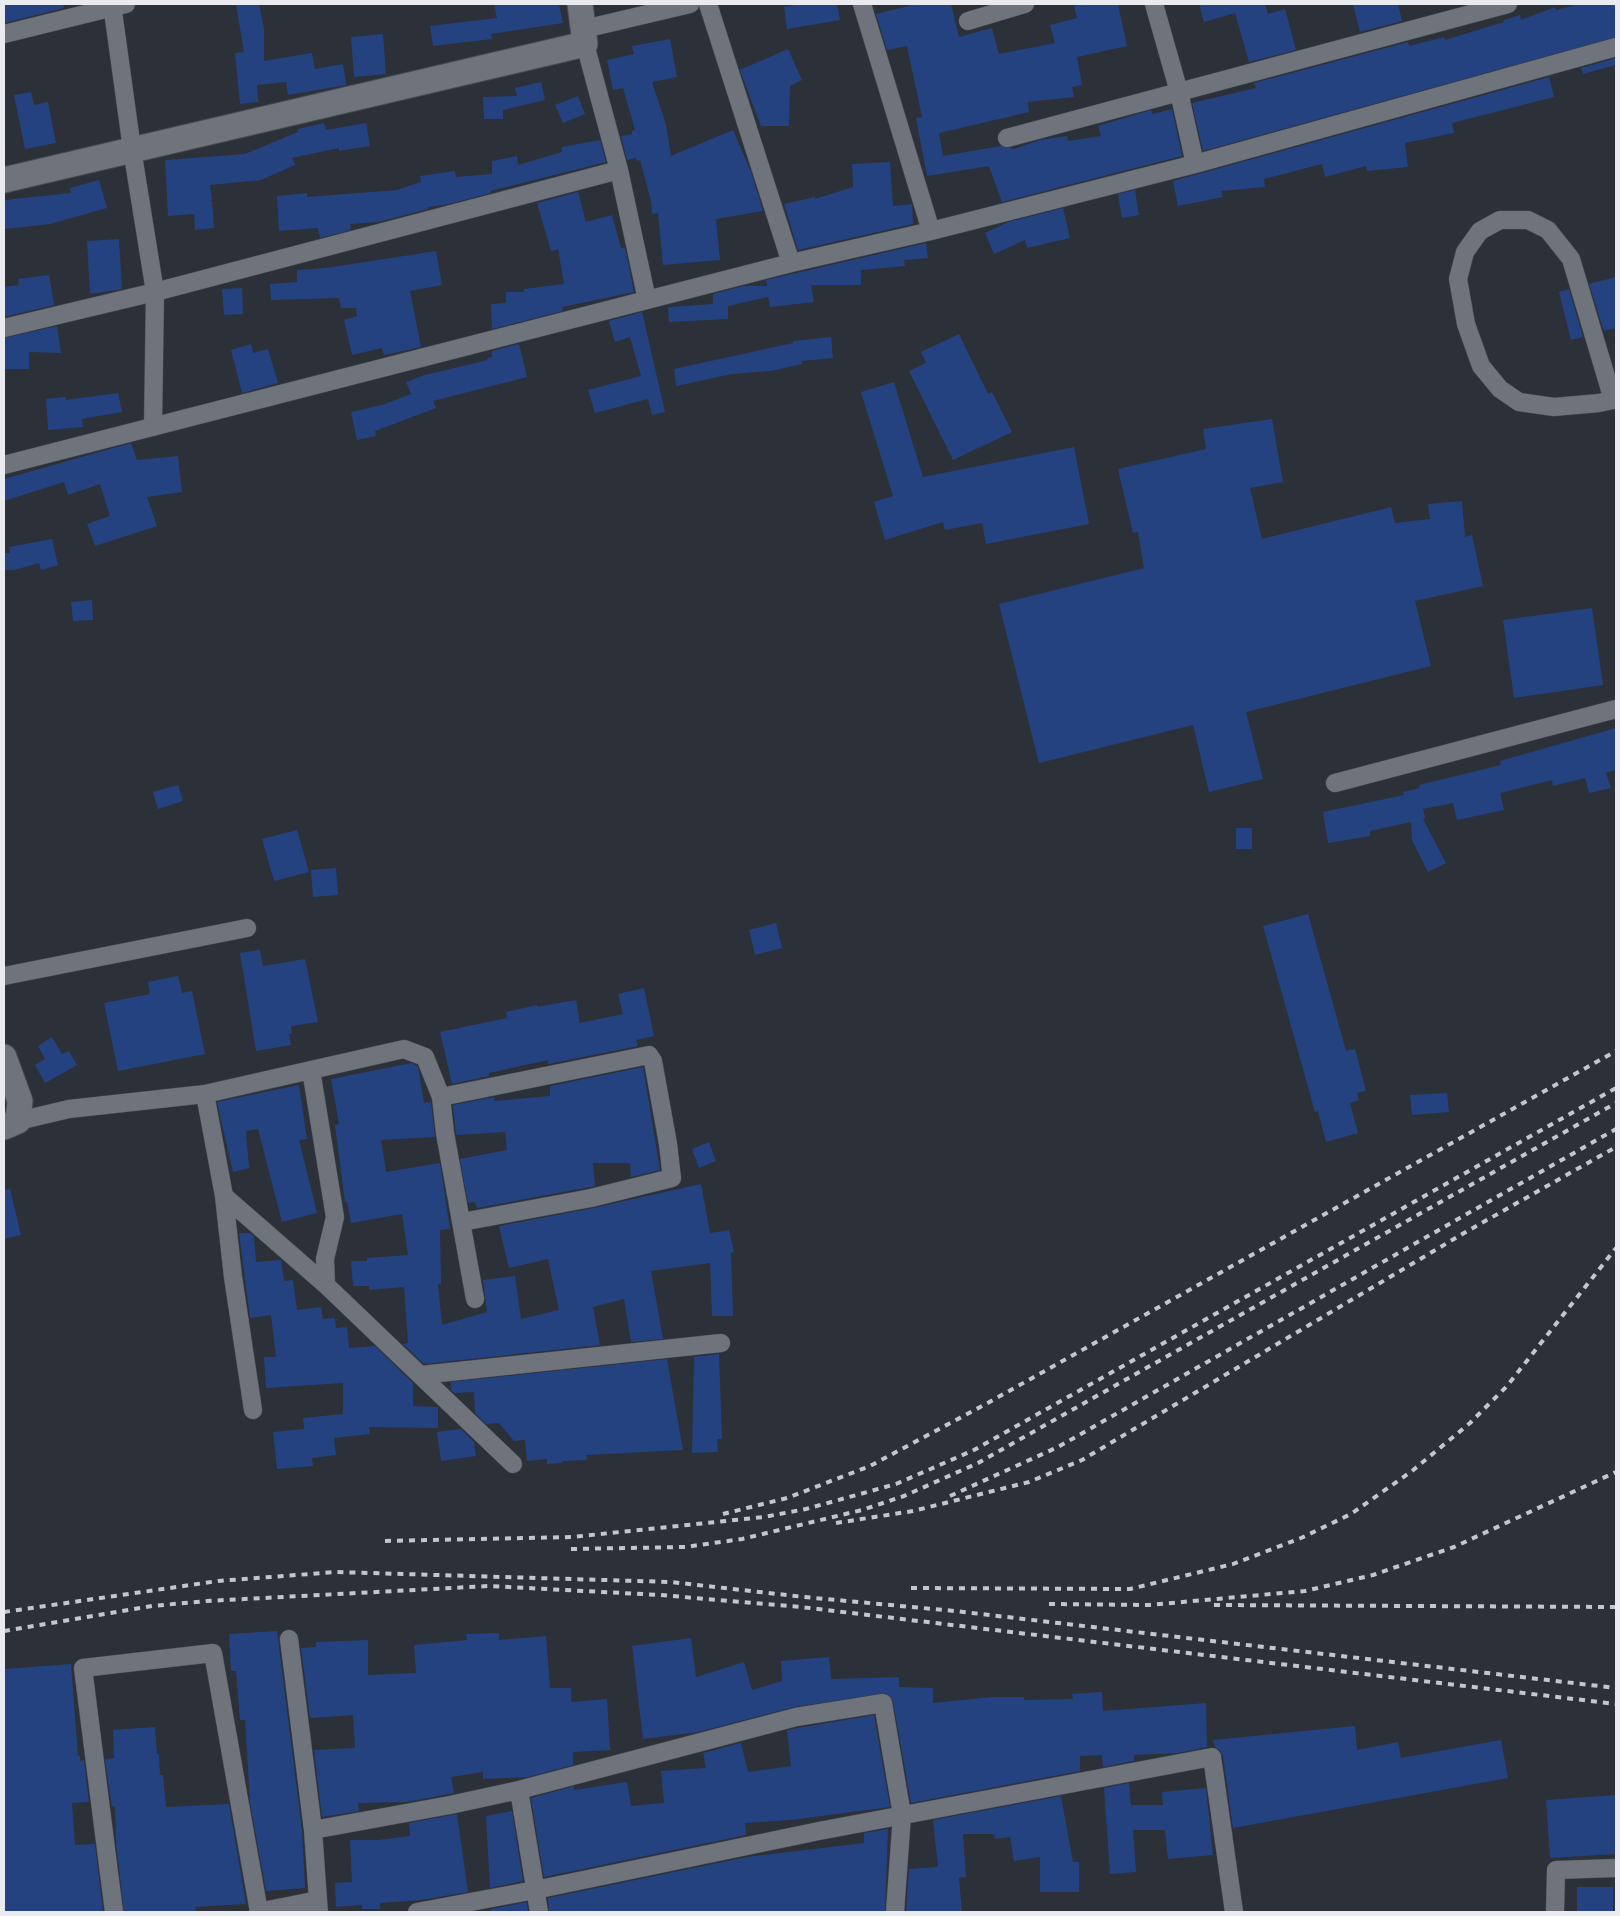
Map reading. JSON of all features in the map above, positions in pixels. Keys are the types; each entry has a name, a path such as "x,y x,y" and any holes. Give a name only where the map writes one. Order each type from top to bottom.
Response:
{"street":[{"path":"580,4 585,37 619,170 647,300"},
{"path":"4,180 585,37 690,4"},
{"path":"708,4 791,262"},
{"path":"862,4 931,231"},
{"path":"968,21 1025,4"},
{"path":"1154,4 1179,92 1196,164"},
{"path":"1007,138 1508,4"},
{"path":"4,34 117,5 132,149 155,292 153,427"},
{"path":"4,465 791,262 931,231 1196,164 1616,47"},
{"path":"4,328 155,292 619,170"},
{"path":"1500,220 1528,220 1548,230 1571,260 1615,400 1554,407 1519,402 1500,389 1481,366 1466,324 1458,279 1465,252 1480,231 1500,220"},
{"path":"1335,783 1616,709"},
{"path":"4,976 247,928"},
{"path":"11,1124 69,1109 205,1094 404,1049 425,1056 441,1097 445,1133 475,1299"},
{"path":"441,1097 648,1055 653,1061 668,1144 672,1178 591,1198 462,1222"},
{"path":"4,1057 20,1101 11,1124"},
{"path":"311,1070 335,1217 325,1259 326,1285"},
{"path":"205,1094 224,1196 233,1278 253,1410"},
{"path":"224,1196 326,1285 513,1464"},
{"path":"422,1376 721,1343"},
{"path":"114,1912 83,1668 213,1653 258,1912 319,1906 313,1830 289,1639"},
{"path":"313,1830 450,1805 519,1790 796,1717 883,1703 902,1815 895,1912"},
{"path":"418,1912 536,1890 902,1815 1212,1757 1234,1912"},
{"path":"519,1790 539,1912"},
{"path":"1556,1912 1556,1870 1616,1868"}],"building":[{"path":"4,4 63,4 64,8 4,23"},
{"path":"236,4 259,4 264,29 264,61 312,53 315,69 343,64 346,85 288,95 286,82 257,85 258,102 240,104 235,53 244,52"},
{"path":"494,4 559,4 563,23 491,34 492,39 433,46 430,26 497,18"},
{"path":"801,4 837,4 840,20 787,29 784,7"},
{"path":"917,4 951,4 959,37 992,28 999,54 1055,43 1050,25 1077,18 1074,6 1118,4 1127,46 1077,57 1082,85 1072,87 1074,97 1028,102 1029,112 939,133 943,156 1001,146 1014,149 1040,140 1067,136 1068,141 1101,136 1098,126 1151,110 1152,114 1172,109 1182,156 1002,202 989,166 927,176 916,118 922,117 907,46 887,50 876,14"},
{"path":"1199,4 1265,4 1268,14 1285,9 1296,50 1249,62 1235,13 1204,22"},
{"path":"1353,4 1398,4 1402,21 1360,32"},
{"path":"1579,4 1616,4 1616,37 1203,151 1192,103 1256,88 1254,83 1408,42 1409,46 1444,37 1445,40 1504,22 1504,20 1520,15 1521,20 1555,7 1556,10"},
{"path":"383,34 386,74 354,77 351,37"},
{"path":"670,39 677,77 652,82 666,125 671,156 733,130 751,172 763,211 716,219 720,260 663,265 658,213 652,214 651,201 640,160 637,161 636,158 627,160 621,136 632,134 632,131 635,130 623,88 613,90 607,60 634,54 632,46"},
{"path":"788,49 802,80 790,86 789,126 761,126 740,70"},
{"path":"1616,58 1616,65 1583,74 1581,68"},
{"path":"1549,77 1554,97 1452,123 1454,133 1405,143 1408,167 1367,171 1366,166 1325,177 1322,164 1264,179 1265,187 1221,191 1223,197 1178,206 1173,181"},
{"path":"541,82 545,100 503,110 503,119 484,119 483,97 517,96 515,88"},
{"path":"31,92 34,105 48,102 56,143 25,149 14,95"},
{"path":"578,96 585,114 563,123 555,105"},
{"path":"324,123 326,130 366,123 370,146 339,151 339,148 292,158 295,165 261,180 210,185 212,200 209,201 212,201 214,228 195,230 194,214 168,216 165,160 245,154 298,132 297,129"},
{"path":"600,140 606,162 490,191 491,193 449,204 428,207 428,209 378,222 350,224 351,230 320,238 318,228 279,231 277,196 307,193 307,197 397,190 421,182 420,176 455,171 456,177 492,174 492,161 517,156 518,165 562,152 562,147"},
{"path":"890,162 893,206 912,204 913,224 798,250 784,204 815,197 815,199 853,187 852,164"},
{"path":"99,180 107,208 50,224 5,229 4,200 71,193 70,188"},
{"path":"1135,190 1139,215 1122,218 1118,194"},
{"path":"578,192 586,222 612,215 621,248 625,248 634,292 562,307 563,311 492,329 491,304 506,303 506,292 524,292 524,289 564,284 558,249 551,251 537,203"},
{"path":"1063,208 1070,238 1027,248 1025,240 994,254 985,233 1008,222"},
{"path":"119,239 122,289 90,294 87,241"},
{"path":"926,243 928,258 904,260 905,266 861,270 861,285 811,285 814,302 770,307 768,297 728,306 728,319 669,322 668,307 713,304 713,294 743,286 767,286 766,280"},
{"path":"436,251 442,285 410,291 421,347 384,355 382,348 352,355 344,320 357,316 356,308 341,308 339,298 271,300 270,284 297,282 297,270 326,268"},
{"path":"49,275 54,305 4,317 4,287 19,285 18,279"},
{"path":"1616,277 1616,328 1604,331 1589,284"},
{"path":"242,288 243,314 224,315 222,289"},
{"path":"1569,289 1583,337 1571,340 1559,292"},
{"path":"642,312 665,412 652,415 648,399 595,413 588,390 641,376 630,337 615,342 609,321"},
{"path":"57,326 61,353 29,352 29,369 4,369 4,338"},
{"path":"959,334 988,394 992,392 1012,432 953,460 909,371 926,363 921,352"},
{"path":"831,337 833,358 802,361 802,364 771,371 732,374 676,386 674,369 793,343 793,341"},
{"path":"251,344 253,353 268,349 278,383 242,393 231,350"},
{"path":"519,344 527,377 433,401 436,408 375,431 376,436 357,440 351,412 382,405 411,394 406,382 425,375 488,360 487,358 492,357 492,351"},
{"path":"894,382 923,477 1074,447 1089,524 986,544 982,523 945,530 943,522 885,540 874,502 893,496 861,392"},
{"path":"118,393 122,412 82,419 83,427 48,430 46,399 65,397 66,400"},
{"path":"1272,419 1283,482 1250,488 1262,539 1391,507 1395,523 1430,519 1428,504 1462,501 1465,537 1472,535 1483,586 1415,601 1431,666 1246,712 1263,779 1209,792 1193,725 1039,763 999,604 1144,568 1138,532 1133,533 1118,469 1206,449 1203,429"},
{"path":"131,443 137,460 178,456 182,492 147,497 157,526 95,546 87,524 110,516 100,484 68,495 64,482 4,501 4,479"},
{"path":"52,539 58,565 41,570 39,563 14,570 4,570 4,553 10,553 9,547"},
{"path":"92,600 93,620 73,621 71,602"},
{"path":"1592,608 1603,685 1514,698 1503,620"},
{"path":"1616,728 1616,770 1606,773 1611,788 1589,793 1585,778 1553,786 1552,780 1500,793 1504,810 1457,820 1453,803 1423,809 1425,818 1423,819 1446,863 1428,872 1412,840 1411,822 1370,831 1370,836 1328,843 1323,812 1404,795 1403,792 1420,788 1419,785 1501,765 1500,761"},
{"path":"178,785 183,801 158,809 153,792"},
{"path":"1236,828 1252,828 1252,849 1236,849"},
{"path":"297,830 309,872 274,881 262,839"},
{"path":"336,868 338,895 313,897 311,870"},
{"path":"1308,914 1346,1051 1355,1049 1366,1091 1357,1093 1359,1100 1350,1103 1358,1133 1326,1142 1318,1111 1315,1112 1263,926"},
{"path":"776,923 782,948 755,955 749,930"},
{"path":"260,950 263,966 305,959 318,1022 291,1026 292,1033 289,1034 291,1045 256,1051 240,953"},
{"path":"178,976 182,993 192,991 205,1054 118,1071 104,1003 150,994 148,982"},
{"path":"644,988 654,1036 636,1040 638,1046 548,1064 548,1060 489,1073 489,1076 452,1084 440,1032 507,1018 506,1012 537,1005 537,1007 576,1000 580,1023 623,1014 618,994"},
{"path":"52,1037 62,1054 69,1051 77,1065 45,1083 35,1065 45,1059 38,1046"},
{"path":"412,1063 418,1067 424,1103 431,1102 435,1137 381,1140 386,1172 440,1163 450,1229 440,1230 441,1284 438,1284 442,1325 487,1312 483,1280 515,1276 521,1319 559,1310 548,1259 509,1268 499,1226 593,1208 701,1184 710,1233 729,1230 734,1252 731,1253 733,1316 712,1316 710,1263 651,1271 663,1339 631,1342 624,1299 593,1307 600,1345 424,1364 403,1344 408,1343 404,1287 369,1290 369,1286 353,1286 351,1261 367,1261 367,1258 408,1255 402,1214 351,1223 347,1202 345,1202 335,1125 339,1124 331,1079"},
{"path":"643,1067 660,1170 631,1177 630,1163 593,1163 595,1186 477,1208 475,1202 468,1203 460,1159 507,1150 505,1132 456,1135 453,1105 494,1097 495,1101 550,1096 550,1086"},
{"path":"299,1085 307,1139 299,1140 317,1213 282,1222 258,1129 246,1131 249,1168 233,1172 217,1102"},
{"path":"1447,1093 1449,1112 1412,1115 1410,1095"},
{"path":"709,1142 716,1161 699,1168 692,1149"},
{"path":"10,1189 21,1235 4,1239 4,1190"},
{"path":"239,1233 250,1233 254,1236 256,1262 281,1260 284,1281 293,1280 297,1310 321,1307 323,1319 335,1318 336,1328 347,1327 349,1348 375,1346 413,1383 413,1406 438,1407 438,1428 369,1427 370,1434 334,1438 336,1455 312,1458 313,1466 277,1469 273,1432 304,1429 303,1418 343,1414 343,1383 266,1388 264,1357 276,1357 271,1315 250,1318"},
{"path":"719,1354 722,1439 717,1439 718,1452 692,1453 694,1357"},
{"path":"667,1359 683,1450 586,1455 587,1460 562,1461 562,1463 547,1464 547,1459 527,1461 525,1440 514,1441 499,1423 486,1424 475,1413 474,1392 454,1393 451,1390 451,1382"},
{"path":"461,1429 474,1442 476,1456 441,1461 437,1432"},
{"path":"277,1631 302,1831 305,1888 266,1891 250,1802 245,1720 240,1720 236,1671 231,1671 229,1634"},
{"path":"499,1633 499,1640 546,1636 550,1688 571,1688 571,1702 607,1699 610,1750 573,1752 573,1765 528,1777 483,1779 483,1772 451,1777 454,1793 407,1802 358,1803 359,1811 322,1817 314,1750 355,1748 353,1715 310,1718 301,1648 316,1647 316,1642 368,1640 368,1675 416,1673 414,1645 467,1640 466,1634"},
{"path":"691,1638 696,1677 744,1662 752,1690 782,1681 781,1661 829,1657 831,1679 899,1677 899,1687 933,1688 933,1703 992,1697 1024,1697 1024,1700 1073,1699 1072,1694 1102,1692 1103,1711 1206,1703 1207,1747 1178,1753 1134,1755 1134,1761 1103,1767 1102,1755 1080,1756 1080,1771 911,1803 893,1701 886,1693 794,1707 698,1732 643,1739 632,1646"},
{"path":"71,1664 78,1756 80,1756 80,1761 84,1760 89,1802 72,1803 75,1845 95,1844 103,1912 4,1912 4,1669"},
{"path":"874,1715 890,1807 791,1820 745,1823 746,1835 544,1877 531,1798 574,1786 574,1790 627,1782 631,1806 664,1803 661,1771 706,1768 703,1753 741,1743 748,1772 791,1766 787,1730"},
{"path":"1355,1726 1357,1750 1398,1742 1401,1758 1501,1740 1508,1778 1233,1828 1223,1756 1220,1750 1215,1747 1213,1740"},
{"path":"155,1727 157,1754 159,1754 160,1775 163,1775 166,1807 229,1804 246,1904 195,1907 196,1912 124,1912 116,1842 115,1806 112,1807 105,1759 114,1758 113,1730"},
{"path":"1129,1783 1131,1805 1163,1805 1162,1792 1206,1788 1213,1855 1168,1859 1165,1830 1133,1830 1136,1872 1110,1874 1104,1788"},
{"path":"1616,1795 1616,1854 1550,1858 1546,1800"},
{"path":"1061,1796 1073,1862 1079,1862 1079,1892 1040,1892 1040,1857 1014,1861 1010,1837 995,1839 994,1834 963,1834 966,1877 959,1878 962,1912 906,1912 909,1869 938,1867 933,1820"},
{"path":"512,1811 523,1881 490,1888 486,1816"},
{"path":"457,1814 468,1892 421,1900 380,1903 380,1909 362,1909 362,1905 336,1907 335,1883 352,1882 350,1840 378,1840 410,1836 409,1823"},
{"path":"888,1829 885,1912 549,1912 548,1898 747,1857 864,1843 864,1833"},
{"path":"1577,1887 1613,1887 1613,1912 1577,1912"},
{"path":"527,1902 528,1912 491,1912 491,1909"}],"railway":[{"path":"723,1514 787,1498 870,1466 984,1405 1616,1051"},
{"path":"385,1541 572,1537 764,1517 806,1509 896,1484 974,1450 1616,1088"},
{"path":"571,1549 685,1547 742,1539 862,1510 904,1496 978,1463 1616,1103"},
{"path":"950,1496 1058,1447 1616,1129"},
{"path":"836,1523 913,1511 1029,1482 1082,1460 1464,1233 1616,1147"},
{"path":"911,1588 1130,1589 1233,1564 1301,1538 1351,1514 1412,1471 1470,1423 1507,1386 1616,1248"},
{"path":"1049,1604 1149,1605 1305,1591 1373,1575 1454,1547 1616,1472"},
{"path":"4,1612 218,1581 336,1572 671,1582 955,1611 1616,1688"},
{"path":"4,1631 152,1606 207,1601 489,1586 660,1595 801,1607 1616,1704"},
{"path":"1214,1605 1616,1607"}]}
